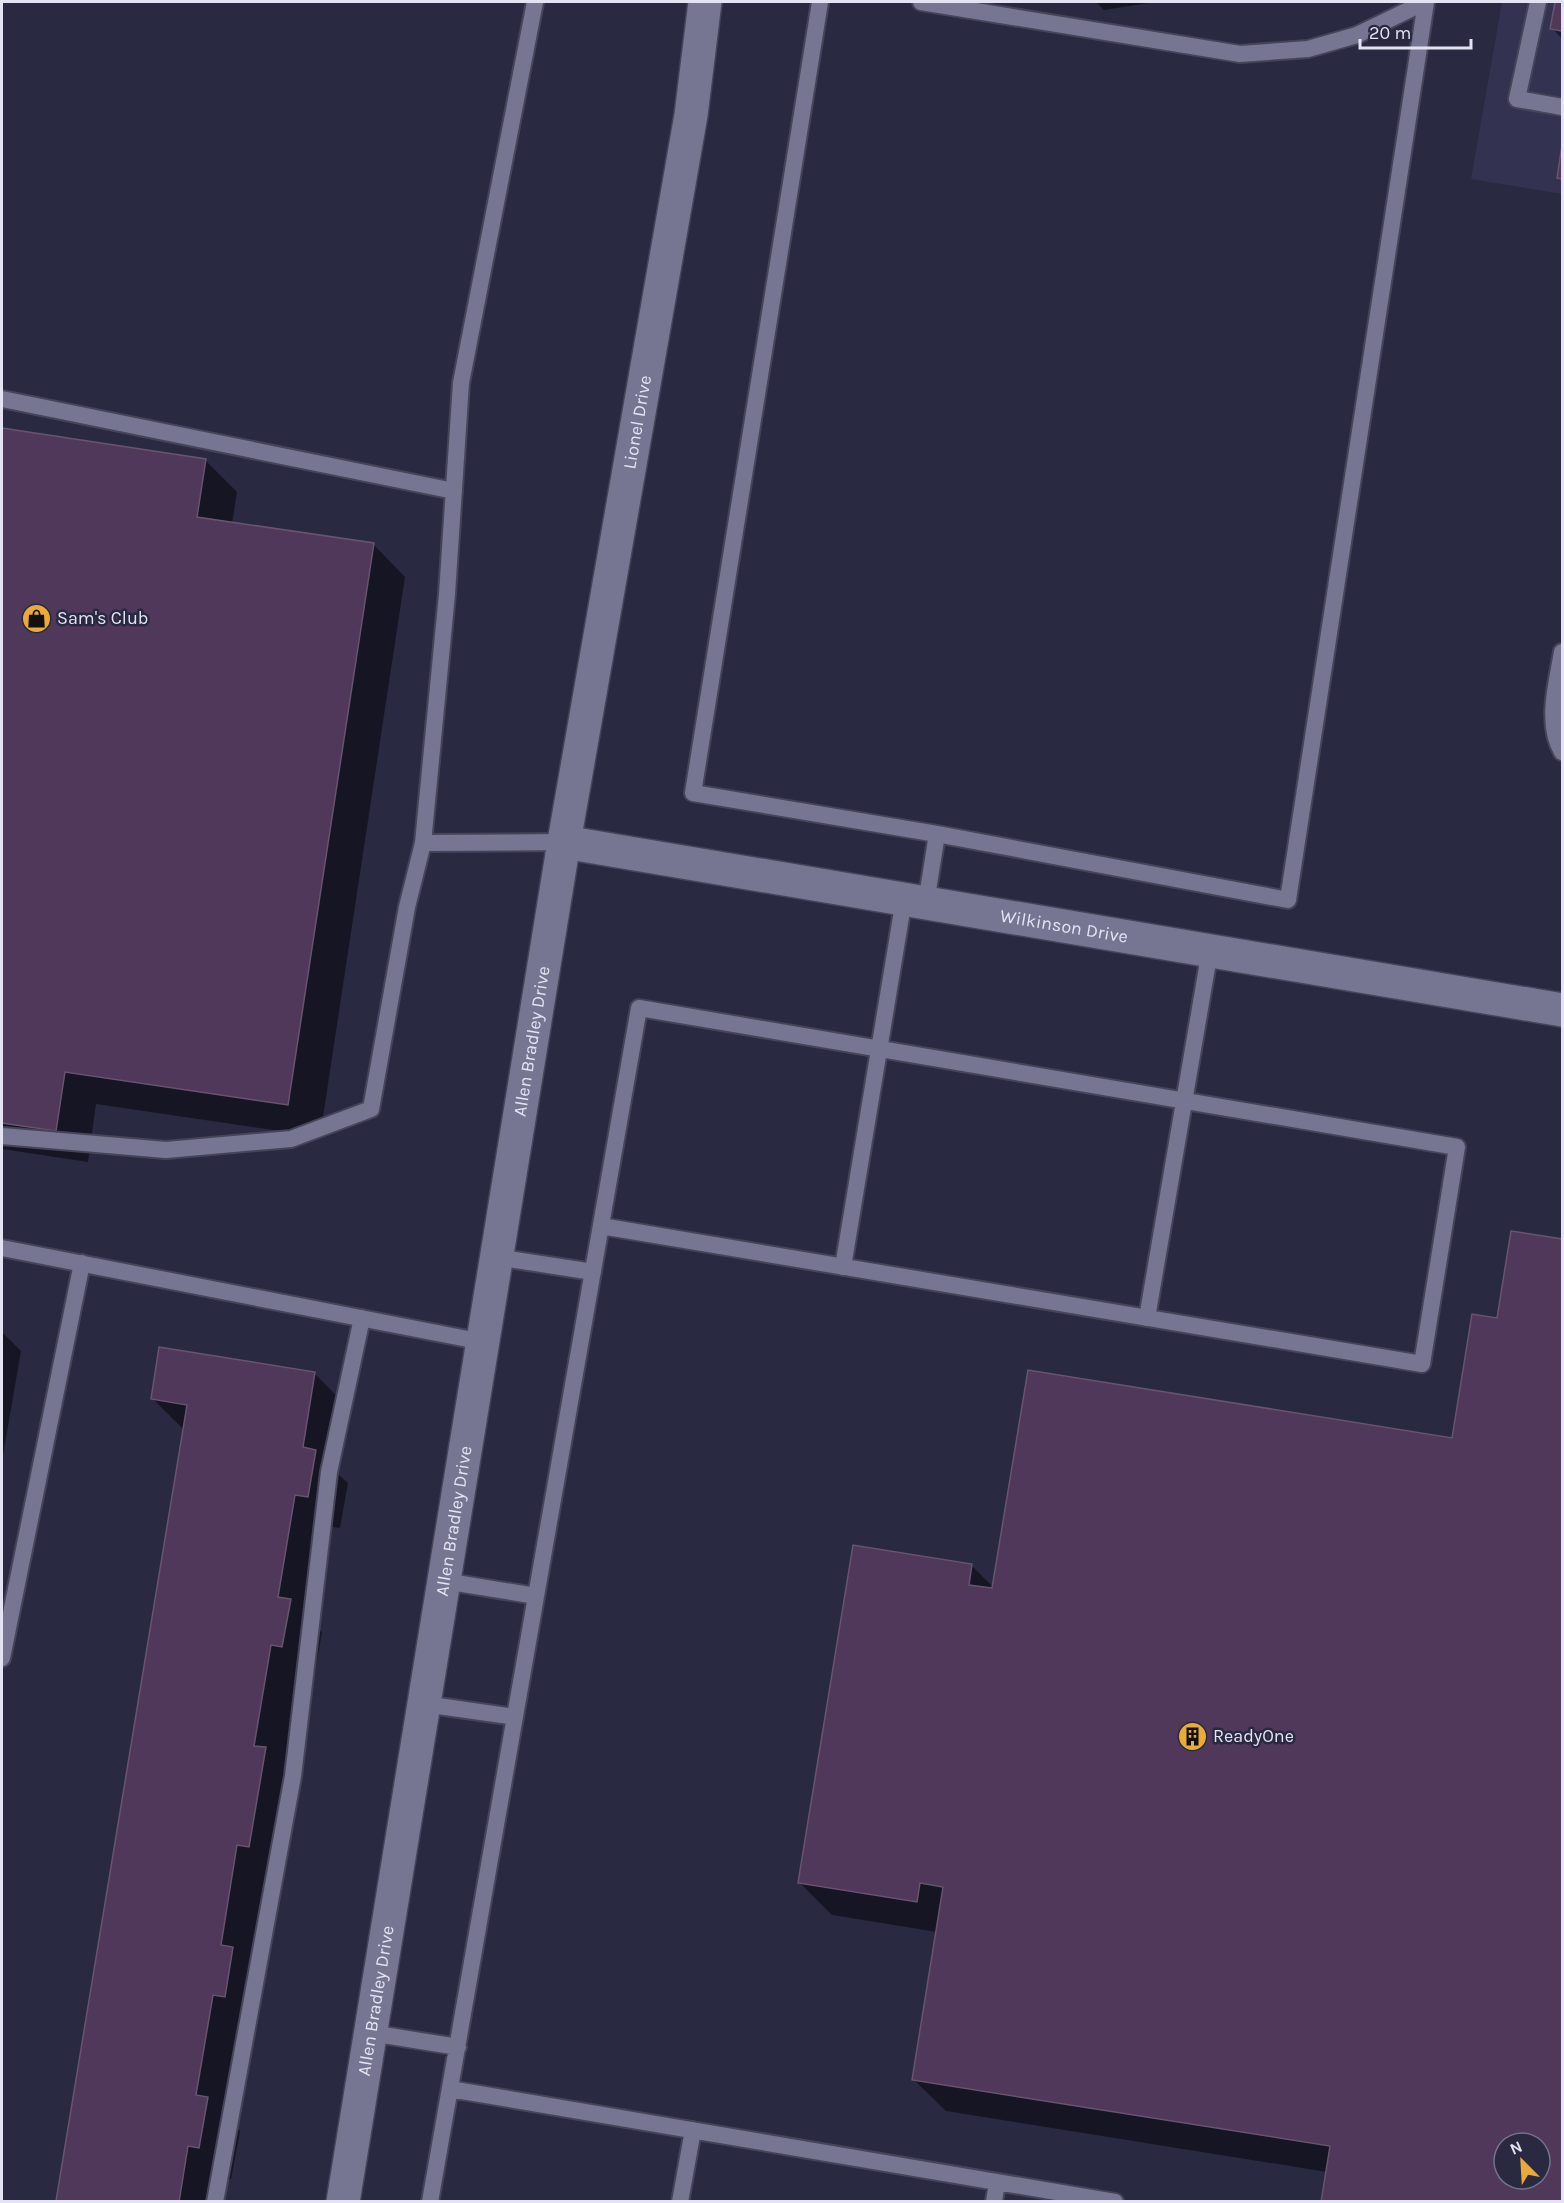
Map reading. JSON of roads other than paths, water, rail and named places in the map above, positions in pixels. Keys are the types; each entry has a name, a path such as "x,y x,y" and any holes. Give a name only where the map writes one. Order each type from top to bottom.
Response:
{"street":[{"name":"Lionel Drive","path":"564,842 692,115 705,2"},
{"name":"Wilkinson Drive","path":"564,842 1563,1010"},
{"name":"Allen Bradley Drive","path":"343,2202 564,842"}],"lane":[{"path":"2,1136 166,1150 291,1139 371,1109 407,907 423,843 447,594 460,383 535,2"},
{"path":"820,2 693,793 937,834 1288,900 1426,2"},
{"path":"921,2 975,6 1239,54 1308,49 1348,38 1426,2"},
{"path":"1538,2 1517,99 1563,107"},
{"path":"2,399 454,491"},
{"path":"1563,651 1553,702 1558,744 1563,752"},
{"path":"843,1267 879,1048 915,901 937,834"},
{"path":"423,843 564,842"},
{"path":"1147,1318 1210,950"},
{"path":"430,2202 639,1008 1457,1147 1422,1364 601,1226"},
{"path":"2,1248 483,1342"},
{"path":"496,1257 593,1272"},
{"path":"2,1658 82,1263"},
{"path":"215,2202 293,1776 329,1472 362,1318"},
{"path":"444,1581 536,1596"},
{"path":"424,1704 515,1717"},
{"path":"371,2033 458,2047"},
{"path":"450,2089 1115,2202"},
{"path":"680,2202 693,2130"},
{"path":"994,2202 997,2182"}],"place":[{"name":"Sam's Club","path":"36,618"},
{"name":"ReadyOne","path":"1192,1736"}]}
